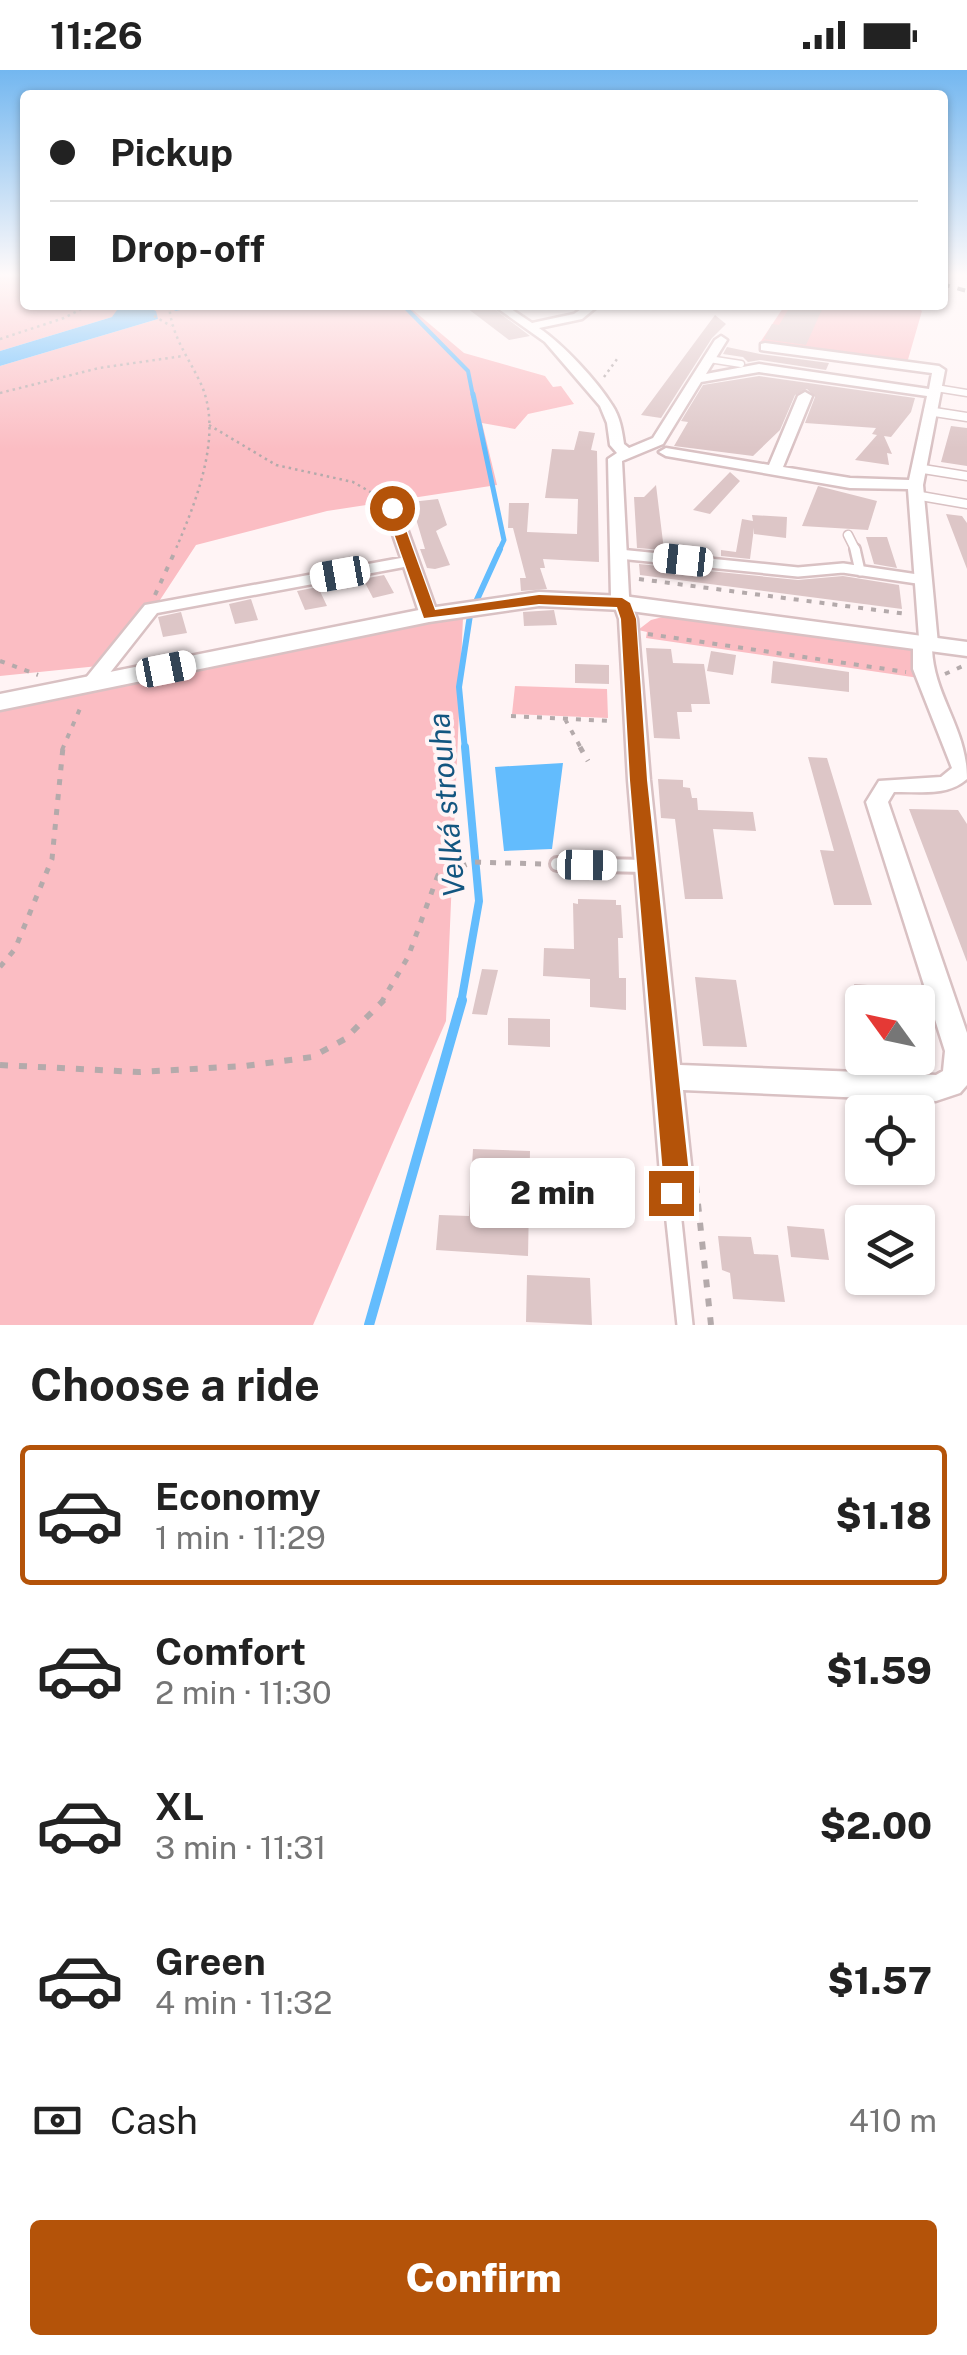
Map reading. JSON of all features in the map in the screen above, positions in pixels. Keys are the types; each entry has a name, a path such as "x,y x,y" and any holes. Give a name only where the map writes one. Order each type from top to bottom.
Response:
{"street":[{"path":"535,332 548,340 606,405 617,445 625,452"},
{"path":"676,1174 628,631 622,603 614,464 625,452 658,441 721,340"},
{"path":"666,1077 936,1088 950,1084 958,1076 959,1051 877,802 881,791 892,784 940,784 960,776 962,759 926,675 924,580 915,483 939,370 765,347"},
{"path":"696,379 759,368 934,391"},
{"path":"774,470 805,396"},
{"path":"666,452 850,483 915,483"},
{"path":"392,508 429,615"},
{"path":"91,684 151,609 410,561"},
{"path":"0,702 429,615 556,599 926,634 967,648"}],"lane":[{"path":"709,359 741,364"},
{"path":"934,391 967,393"},
{"path":"928,411 967,417"},
{"path":"915,483 967,476"},
{"path":"915,483 967,504"},
{"path":"848,535 859,557 860,572"},
{"path":"619,554 798,572 834,567 924,580"},
{"path":"557,864 646,866"},
{"path":"676,1174 671,1193 685,1325"}],"path":[{"path":"151,609 192,517 207,424 203,388 173,332"},
{"path":"0,392 99,368 183,356"},
{"path":"207,424 276,465 366,487 392,508"},
{"path":"620,576 926,634"},
{"path":"628,631 926,675 949,674 967,664"},
{"path":"0,661 44,677"},
{"path":"0,967 14,949 52,859 62,752 91,684"},
{"path":"512,716 611,720"},
{"path":"565,718 588,761"},
{"path":"0,1065 139,1072 245,1066 312,1057 345,1038 387,997 408,957 438,874 460,864 557,864"}],"shaded area":[{"path":"0,332 64,332 0,351"},
{"path":"116,332 439,332 464,353 545,376 553,387 561,386 574,404 528,414 515,429 482,423 497,485 327,511 196,545 118,664 0,676 0,366"},
{"path":"767,332 916,332 905,370 759,344"},
{"path":"670,615 902,646 914,652 919,678 646,638 647,632 638,630 651,620"},
{"path":"463,617 446,1021 313,1325 0,1325 0,708"},
{"path":"515,686 607,689 608,718 512,714"}],"water":[{"path":"64,332 116,332 0,366 0,351"},
{"path":"563,763 552,849 504,851 495,767"}],"building":[{"path":"498,332 524,332 530,336 509,340"},
{"path":"703,332 718,332 661,418 641,415"},
{"path":"768,332 812,332 806,345 764,339"},
{"path":"727,347 829,363 826,370 760,360 748,362 743,357 723,354"},
{"path":"759,376 915,398 911,412 891,437 884,436 892,454 887,453 889,465 855,460 877,435 872,434 876,428 805,423 815,397 807,389 795,395 780,430 753,456 674,446 688,422 681,421 703,385"},
{"path":"951,426 967,428 967,466 941,462"},
{"path":"579,431 595,433 591,450 597,451 599,562 543,559 545,568 540,568 547,589 521,591 520,578 526,578 513,528 508,528 509,503 529,503 527,532 577,534 578,499 545,498 552,449 574,450"},
{"path":"730,472 740,481 710,514 693,510"},
{"path":"656,485 664,550 637,548 634,497 644,497"},
{"path":"818,486 877,501 868,530 802,526"},
{"path":"438,499 447,525 436,531 450,565 435,569 427,568 420,549 425,549 411,502"},
{"path":"946,514 962,516 967,523 967,569"},
{"path":"752,515 787,517 786,538 754,534 754,528 750,559 721,556 721,550 736,552 742,519 753,521"},
{"path":"866,537 887,537 897,568 874,564"},
{"path":"639,564 798,580 843,576 899,585 902,609 640,575"},
{"path":"384,575 394,593 373,598 363,579"},
{"path":"318,587 327,606 305,610 297,591"},
{"path":"251,599 258,620 235,624 229,604"},
{"path":"554,610 557,625 524,626 523,612"},
{"path":"181,612 187,633 163,637 158,617"},
{"path":"646,648 671,649 673,663 704,664 710,704 691,704 692,712 677,712 680,739 654,738"},
{"path":"711,651 736,655 733,675 707,671"},
{"path":"773,661 849,672 849,692 771,683"},
{"path":"575,664 609,665 609,684 575,683"},
{"path":"808,757 827,758 872,905 834,905 820,850 834,851"},
{"path":"658,779 683,780 683,787 690,788 692,798 697,798 698,810 753,812 756,831 713,829 723,899 685,899 675,819 661,818"},
{"path":"909,809 958,810 967,824 967,962"},
{"path":"578,899 616,900 616,905 621,905 619,978 626,978 626,1010 590,1007 590,979 543,976 544,948 574,949 573,903 578,904"},
{"path":"482,969 498,970 487,1015 472,1014"},
{"path":"695,977 736,980 747,1047 703,1046"},
{"path":"508,1018 550,1019 550,1047 508,1045"},
{"path":"473,1149 530,1151 528,1256 436,1250 439,1215 469,1216"},
{"path":"787,1226 824,1229 829,1260 791,1257"},
{"path":"718,1236 751,1237 754,1254 778,1255 785,1302 733,1299 730,1273 722,1270"},
{"path":"527,1275 590,1278 592,1325 526,1322"}],"waterway":[{"name":"Velká strouha","path":"429,332 468,371 473,396"},
{"name":"Velká strouha","path":"473,394 504,540 499,551"},
{"name":"Velká strouha","path":"465,750 459,687 470,615 500,549"},
{"name":"Velká strouha","path":"461,1003 479,901 465,747"},
{"name":"Velká strouha","path":"369,1325 462,1000"}],"route":[{"path":"392,508 429,615 539,600 622,603 628,619 638,780 676,1174 671,1193"}]}
